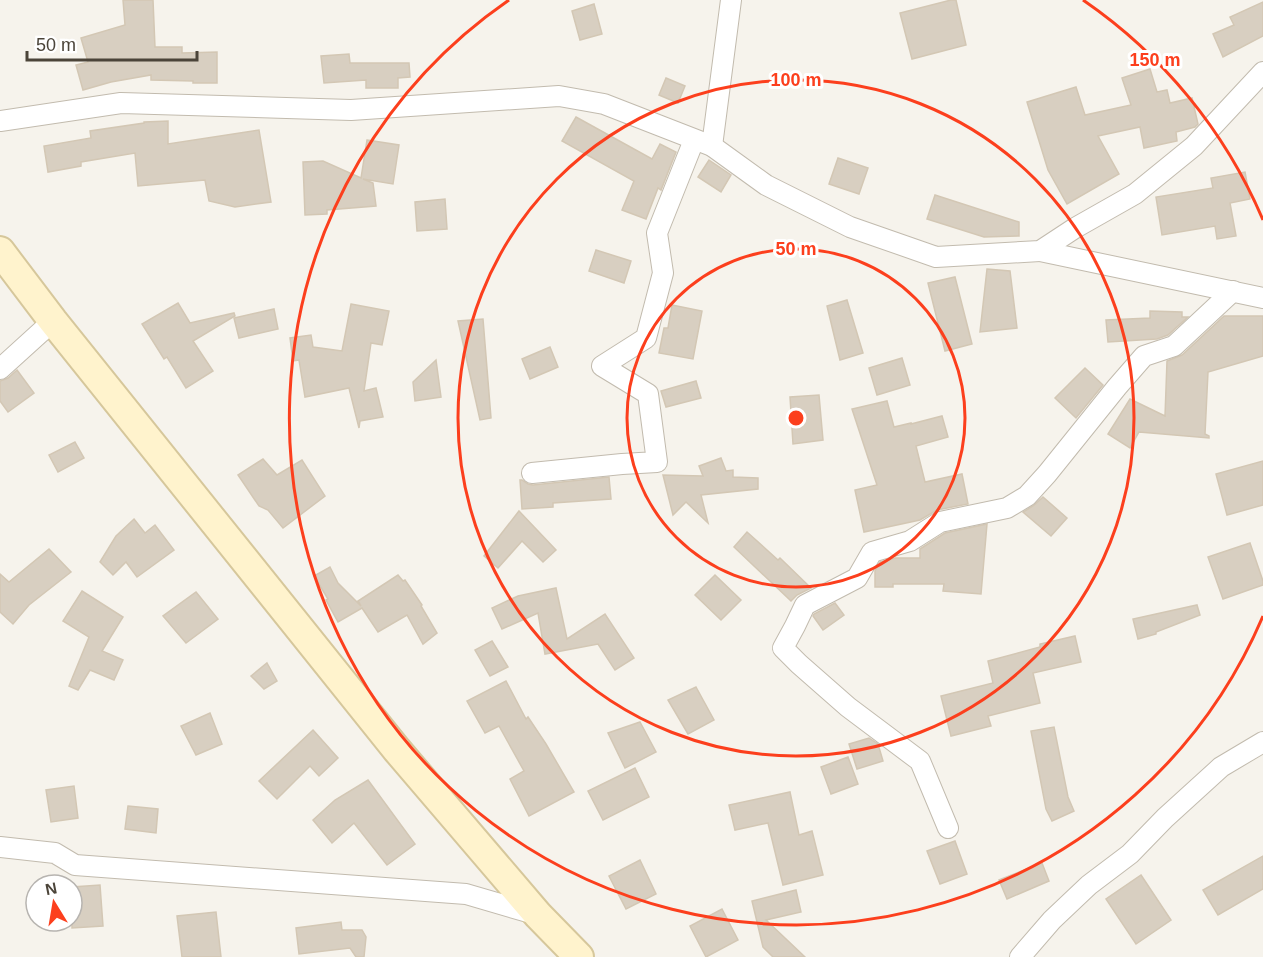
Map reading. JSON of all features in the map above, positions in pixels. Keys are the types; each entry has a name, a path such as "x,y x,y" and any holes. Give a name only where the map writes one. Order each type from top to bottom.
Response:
{"main road":[{"path":"0,251 52,321 397,750 538,915 579,957"}],"street":[{"path":"532,473 657,462 648,394 602,366 645,338 663,273 657,233 703,143 731,0"},
{"path":"1040,251 1135,194 1194,146 1263,72"},
{"path":"0,121 121,103 351,110 559,96 604,104 703,143 766,185 850,227 936,257 1040,251 1263,298"},
{"path":"948,828 920,761 848,707 783,648 805,604 857,578 872,552 910,541 940,522 1007,508 1027,496 1144,356 1174,346 1233,291"},
{"path":"0,369 52,321"},
{"path":"1020,957 1052,920 1089,885 1130,854 1165,818 1221,767 1263,742"},
{"path":"0,847 56,853 75,865 466,894 538,915"}],"building":[{"path":"123,0 153,0 155,47 182,47 182,53 217,52 217,83 151,80 151,75 83,90 76,65 88,62 81,38 125,25"},
{"path":"956,0 966,45 912,59 900,13"},
{"path":"1263,2 1263,36 1223,57 1213,34 1234,25 1230,17"},
{"path":"594,4 602,34 580,40 572,11"},
{"path":"349,54 350,63 409,63 410,77 398,78 398,88 366,88 366,80 324,83 321,56"},
{"path":"1150,69 1157,92 1167,90 1170,103 1192,98 1198,124 1176,132 1177,141 1144,148 1140,127 1098,136 1119,174 1067,204 1048,170 1027,102 1076,87 1085,115 1131,105 1122,78"},
{"path":"666,78 685,86 678,103 659,95"},
{"path":"576,117 652,159 660,144 676,152 661,190 658,188 646,219 622,210 634,181 562,141"},
{"path":"168,121 168,144 259,130 271,202 235,207 209,201 205,180 138,186 135,153 81,162 81,166 48,172 44,146 91,138 90,131 144,122"},
{"path":"367,140 399,145 393,184 363,179 373,183 376,206 327,210 327,214 305,215 303,162 323,161 361,178"},
{"path":"838,158 868,168 859,194 829,184"},
{"path":"709,160 731,175 721,192 698,177"},
{"path":"1245,172 1250,199 1230,203 1236,236 1217,239 1215,226 1162,235 1156,197 1213,188 1211,178"},
{"path":"935,195 1019,222 1019,236 984,237 927,219"},
{"path":"445,199 447,229 417,231 415,202"},
{"path":"596,250 631,261 624,283 589,271"},
{"path":"987,269 1010,271 1017,328 980,332"},
{"path":"955,277 972,344 945,351 928,283"},
{"path":"847,300 863,353 840,360 827,306"},
{"path":"178,303 190,323 234,313 235,316 193,341 213,371 186,388 167,357 164,359 142,324"},
{"path":"351,304 389,311 382,345 371,343 364,391 376,388 383,417 360,421 359,428 349,388 305,397 299,360 293,361 290,338 311,335 313,347 342,351"},
{"path":"672,305 702,311 693,359 659,353 664,328 668,328"},
{"path":"274,309 278,329 239,338 234,318"},
{"path":"1150,311 1182,312 1182,317 1188,317 1168,335 1157,339 1108,342 1106,320 1150,318"},
{"path":"1224,316 1263,316 1263,356 1208,372 1205,434 1209,438 1139,432 1130,448 1108,434 1130,399 1165,416 1167,361 1182,355"},
{"path":"483,319 491,418 480,420 458,321"},
{"path":"550,347 558,367 530,379 522,359"},
{"path":"902,358 910,385 877,395 869,368"},
{"path":"436,360 441,397 415,401 413,382"},
{"path":"1085,368 1103,385 1076,418 1055,398"},
{"path":"17,370 34,393 8,412 0,401 0,381 8,378"},
{"path":"696,381 701,398 666,407 661,391"},
{"path":"819,395 823,440 793,444 790,397"},
{"path":"887,401 894,427 942,416 948,437 916,446 925,482 962,474 968,504 937,510 920,520 864,532 855,490 877,485 852,409"},
{"path":"75,442 84,458 58,472 49,455"},
{"path":"721,458 726,471 733,470 733,477 758,478 758,489 701,495 708,523 686,502 673,515 663,475 703,476 699,466"},
{"path":"263,459 277,475 302,460 325,496 283,528 268,510 259,506 238,475"},
{"path":"1263,461 1263,505 1227,515 1216,474"},
{"path":"609,477 611,499 553,503 553,507 522,509 520,480 533,485"},
{"path":"1043,497 1067,518 1051,536 1023,512"},
{"path":"519,511 556,550 543,562 522,541 498,568 484,556"},
{"path":"134,519 145,533 155,525 174,550 137,577 126,562 113,575 100,562 116,536"},
{"path":"987,524 981,594 943,591 944,584 893,584 893,587 875,587 875,571 880,562 895,558 920,558 920,549 945,533"},
{"path":"747,532 778,560 780,558 811,588 791,601 734,547"},
{"path":"1250,543 1263,585 1223,599 1208,557"},
{"path":"49,549 71,572 29,605 13,624 0,612 0,574 9,582"},
{"path":"330,567 338,583 361,606 358,601 398,575 403,581 405,580 422,605 437,633 423,644 407,615 378,632 362,608 338,622 314,576"},
{"path":"715,575 741,600 721,620 695,595"},
{"path":"556,588 567,639 605,614 634,658 615,670 598,644 545,654 538,613 502,629 492,608 518,596"},
{"path":"82,591 123,617 102,651 123,660 114,680 90,670 78,690 69,686 89,637 63,621"},
{"path":"196,592 218,619 186,643 163,616"},
{"path":"835,603 844,615 823,630 813,616"},
{"path":"1197,605 1200,615 1156,632 1156,634 1138,639 1133,619"},
{"path":"1075,636 1081,662 1033,673 1040,703 988,716 991,726 951,736 941,696 993,683 988,661 1040,647 1040,644"},
{"path":"492,641 508,667 490,676 475,650"},
{"path":"267,663 277,681 264,689 251,676"},
{"path":"506,681 526,719 528,717 546,744 574,792 529,816 510,779 524,771 499,726 485,733 467,701"},
{"path":"696,687 714,720 688,734 668,700"},
{"path":"210,713 222,744 196,755 181,726"},
{"path":"640,722 656,752 625,768 608,733"},
{"path":"1054,727 1068,797 1074,811 1052,821 1046,809 1031,731"},
{"path":"313,730 338,758 319,776 310,766 277,799 259,781"},
{"path":"869,738 878,744 883,761 857,769 849,744"},
{"path":"848,757 858,784 831,794 821,767"},
{"path":"635,768 649,797 603,820 588,791"},
{"path":"368,780 415,844 387,865 354,823 332,843 313,820 335,800"},
{"path":"74,786 78,818 51,822 46,790"},
{"path":"790,792 799,835 812,831 823,875 783,885 768,823 735,830 729,805"},
{"path":"128,806 158,809 156,833 125,829"},
{"path":"955,841 967,874 940,884 927,851"},
{"path":"1263,856 1263,889 1218,915 1203,890"},
{"path":"640,860 656,894 626,909 609,876"},
{"path":"1042,863 1049,881 1007,899 999,880"},
{"path":"1141,875 1171,920 1136,944 1106,899"},
{"path":"100,885 103,926 84,927 84,886"},
{"path":"796,890 801,912 766,920 805,957 773,957 763,947 752,901"},
{"path":"722,909 738,940 706,957 690,926"},
{"path":"216,912 221,957 182,957 177,916"},
{"path":"341,922 342,930 362,930 366,937 364,957 356,957 350,948 299,954 296,928"}]}
